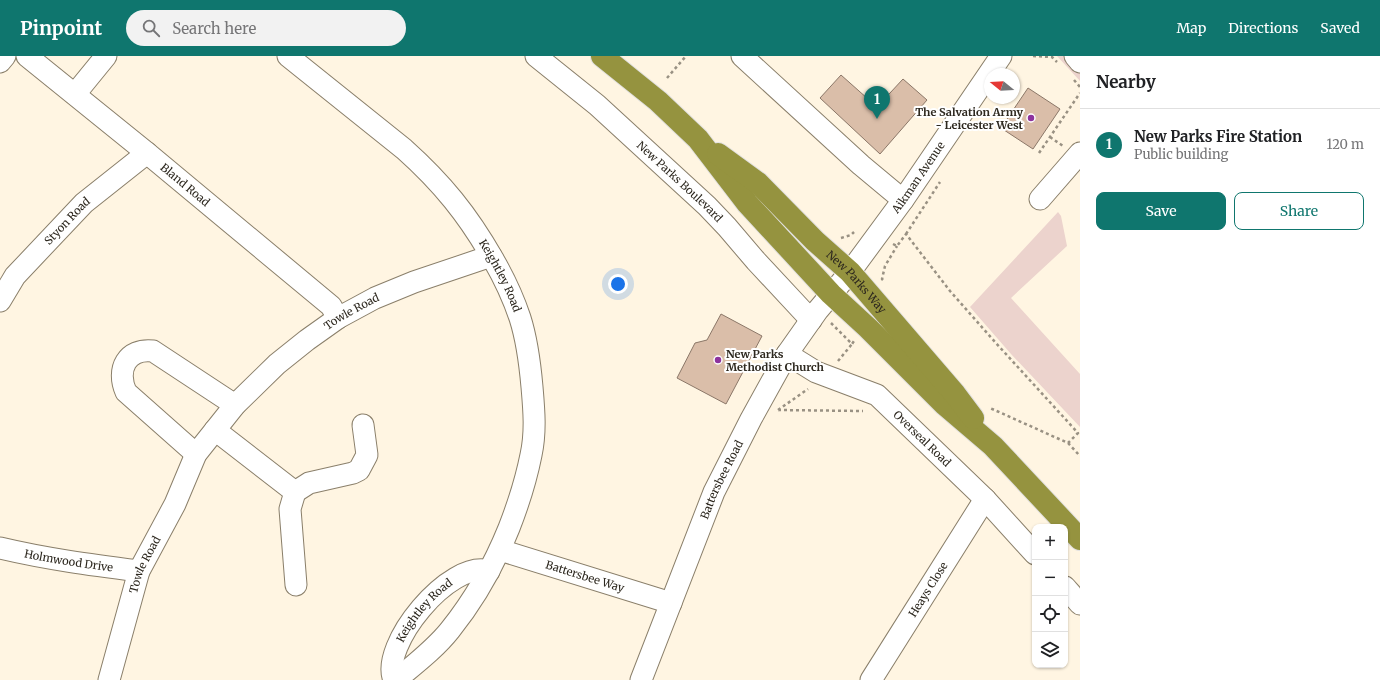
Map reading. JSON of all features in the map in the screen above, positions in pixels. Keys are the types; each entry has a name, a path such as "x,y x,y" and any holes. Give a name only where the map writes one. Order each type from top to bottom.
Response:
{"highway":[{"name":"New Parks Way","path":"602,56 658,101 698,139 758,183 815,241 850,272 956,394 993,446"},
{"name":"New Parks Way","path":"698,139 747,203 820,308 868,328 946,405 993,446 1080,539"}],"street":[{"path":"0,62 5,56"},
{"name":"Bland Road","path":"27,56 148,153 331,306 338,318"},
{"path":"75,94 106,56"},
{"name":"Keightley Road","path":"288,56 398,144 423,166 455,200 480,236 507,284 520,318 528,351 535,417 532,454 524,485 500,550 489,571 478,591 451,629 437,645 395,680 392,674 396,649 420,608 440,589 457,577 472,570 482,569 489,571"},
{"name":"New Parks Boulevard","path":"536,56 597,105 707,206 727,227 750,267 820,308"},
{"path":"742,56 861,165 903,200"},
{"name":"Aikman Avenue","path":"820,308 850,272 903,200 1001,56"},
{"path":"1075,56 1080,62"},
{"name":"Styon Road","path":"0,302 16,276 84,203 148,153"},
{"path":"1040,199 1080,153"},
{"name":"Towle Road","path":"109,680 139,571 175,504 196,454 235,405 277,364 338,318 375,298 414,282 491,256"},
{"name":"Battersbee Road","path":"641,680 714,492 787,354 820,308"},
{"path":"196,454 126,392 121,376 127,360 135,353 144,350 153,351 235,405"},
{"name":"Overseal Road","path":"787,354 816,372 877,395 985,499 1032,551"},
{"path":"296,585 290,509 295,492 309,484 359,470 367,455 363,425"},
{"path":"215,430 295,492"},
{"name":"Heays Close","path":"871,680 985,499"},
{"name":"Holmwood Drive","path":"0,548 82,564 139,571"},
{"name":"Battersbee Way","path":"500,550 671,603"},
{"path":"1068,590 1080,604"}],"path":[{"path":"667,78 686,56"},
{"path":"1039,153 1080,93"},
{"path":"878,233 896,246"},
{"path":"885,284 882,279 885,266 896,246 906,234 980,325 1079,434 1068,443"},
{"path":"820,308 852,344 868,328"},
{"path":"827,376 777,410 894,411"},
{"path":"985,402 991,408 1068,443 1080,456"}],"shaded area":[{"path":"1057,56 1069,56 1080,68 1080,81"},
{"path":"1058,212 1061,216 1067,246 1011,298 1080,374 1080,427 1011,354 970,307"}],"building":[{"path":"841,75 877,107 903,79 927,100 880,154 820,98"},
{"name":"The Salvation Army - Leicester West","path":"1028,88 1060,109 1033,149 1001,128 1017,104 1020,104 1020,100"},
{"name":"New Parks Methodist Church","path":"721,314 762,336 726,404 677,378 695,343 707,340"}],"place":[{"name":"The Salvation Army - Leicester West","path":"1031,118"},
{"name":"New Parks Fire Station","path":"877,119"},
{"name":"New Parks Methodist Church","path":"718,360"}]}
